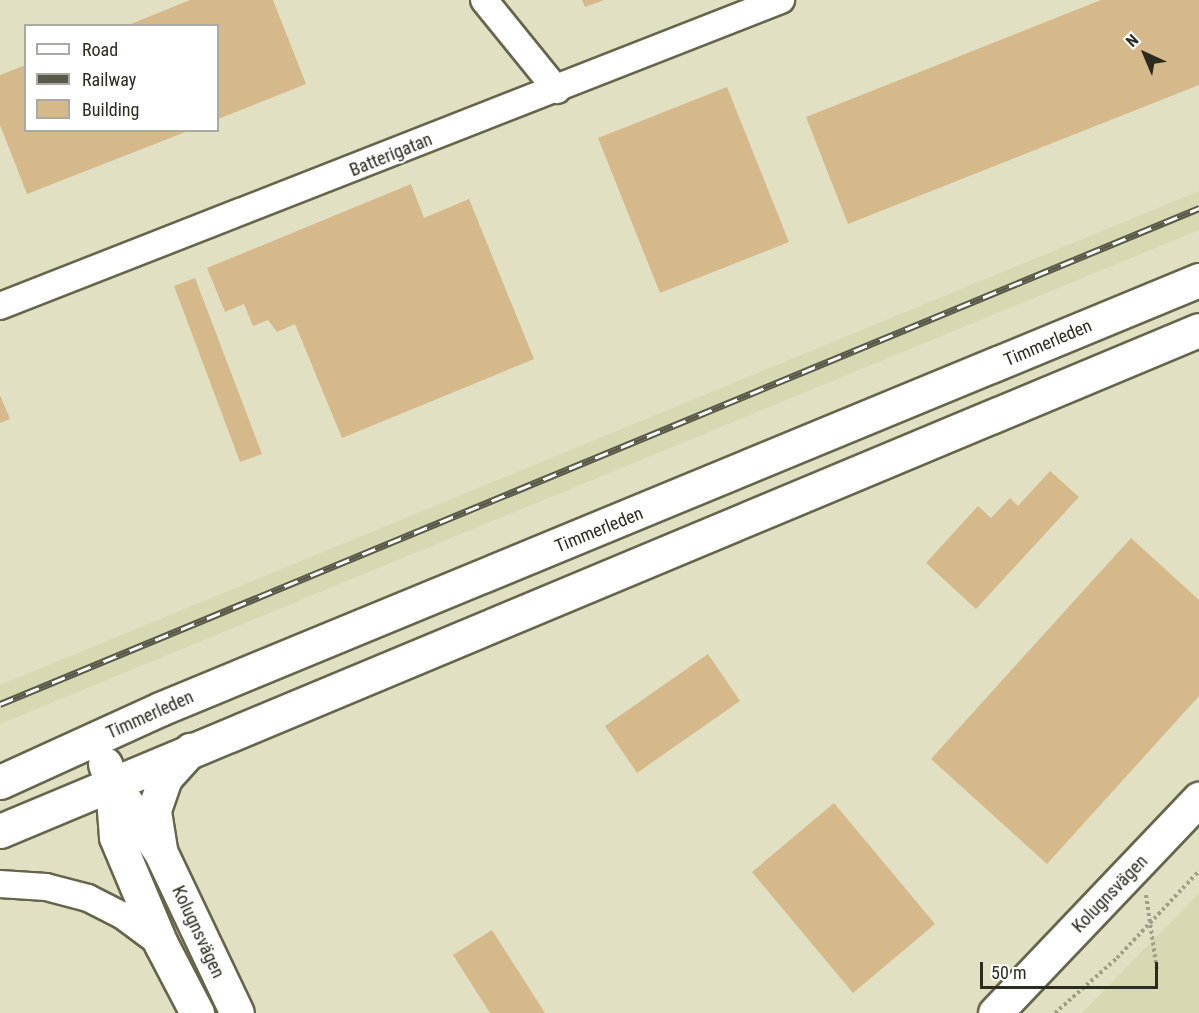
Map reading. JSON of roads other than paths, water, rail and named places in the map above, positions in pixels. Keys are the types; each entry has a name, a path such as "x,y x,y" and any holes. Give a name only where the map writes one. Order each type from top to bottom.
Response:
{"main road":[{"name":"Timmerleden","path":"0,782 95,739 1199,280"},
{"path":"0,831 112,782 1199,330"},
{"name":"Kolugnsvägen","path":"95,739 112,782 160,851 237,1013"},
{"name":"Kolugnsvägen","path":"160,851 154,810 165,778 192,749"},
{"name":"Kolugnsvägen","path":"112,782 116,837 161,944 197,1013"},
{"name":"Kolugnsvägen","path":"995,1013 1141,862 1199,798"}],"street":[{"path":"484,0 557,90"},
{"name":"Batterigatan","path":"0,306 557,90 781,0"},
{"name":"Kolugnsvägen","path":"0,884 46,887 88,898 122,915 161,944"}],"railway":[{"path":"0,704 1199,208"}]}
